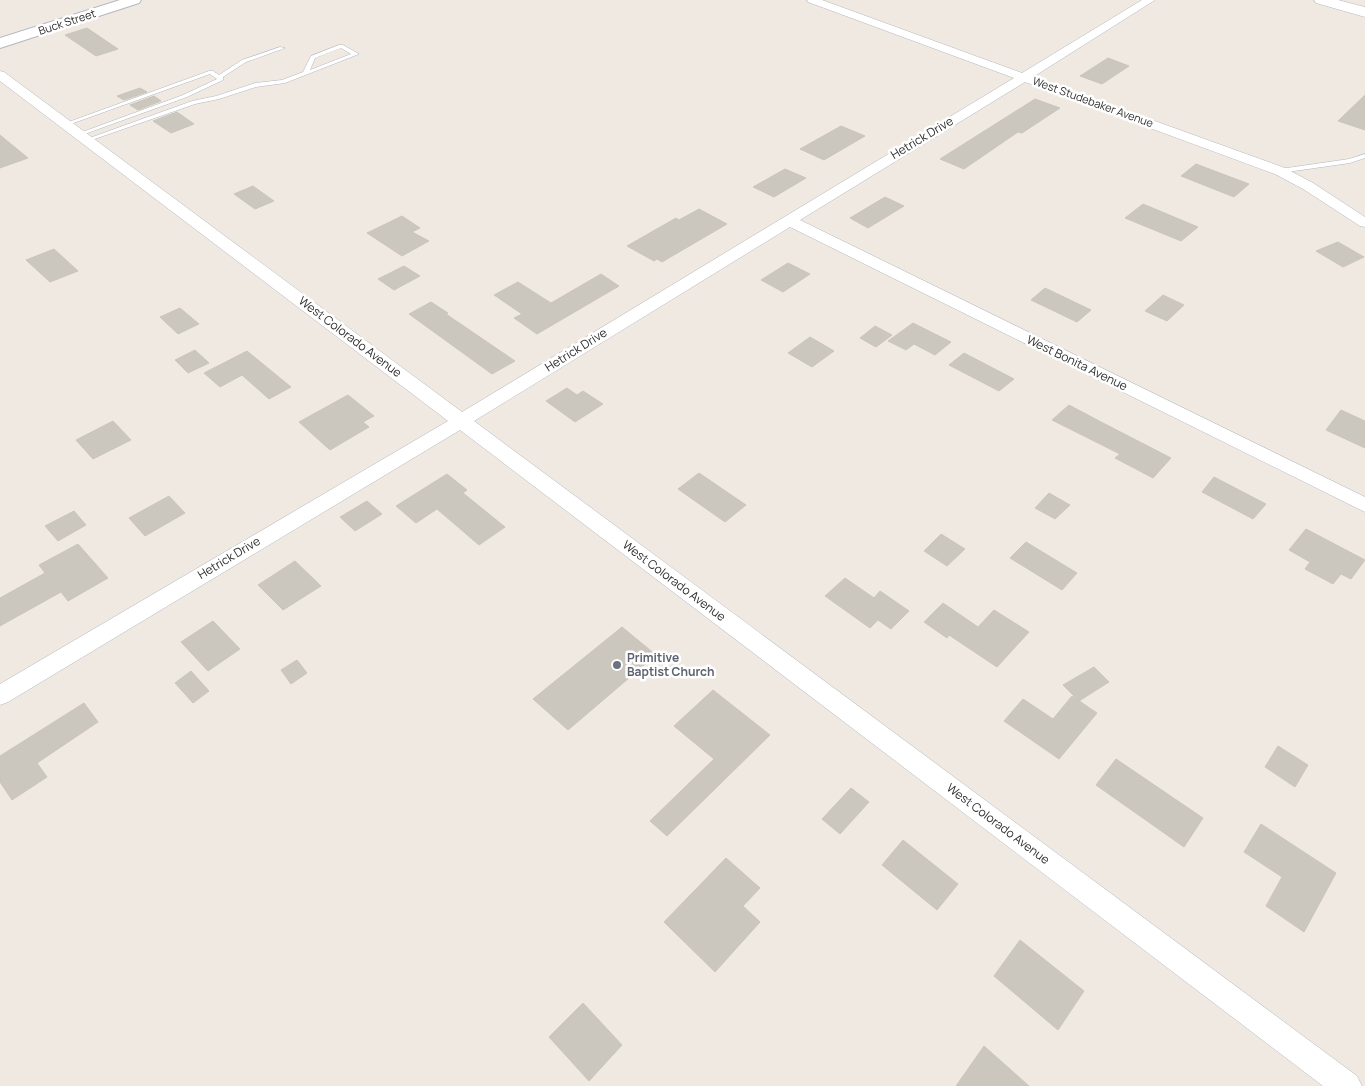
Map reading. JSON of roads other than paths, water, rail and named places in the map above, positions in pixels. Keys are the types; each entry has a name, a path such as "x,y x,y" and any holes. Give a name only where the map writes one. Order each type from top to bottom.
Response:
{"main road":[{"path":"1321,0 1365,12"}],"street":[{"name":"Buck Street","path":"0,44 134,0"},
{"name":"West Studebaker Avenue","path":"812,0 1280,171 1308,186 1365,223"},
{"name":"Hetrick Drive","path":"0,695 460,421 1150,0"},
{"name":"West Colorado Avenue","path":"0,75 1347,1086"},
{"name":"West Bonita Avenue","path":"788,220 1365,506"}],"lane":[{"path":"78,133 194,102 217,98 255,85 283,82 306,74 356,54 341,46 313,57 306,74"},
{"path":"78,133 109,124 185,96 221,78 219,77 244,61 282,48"},
{"path":"78,133 96,114 211,72 219,77"},
{"path":"96,114 109,124"},
{"path":"1280,171 1350,161 1365,156"}],"place":[{"name":"Primitive Baptist Church","path":"617,665"}]}
